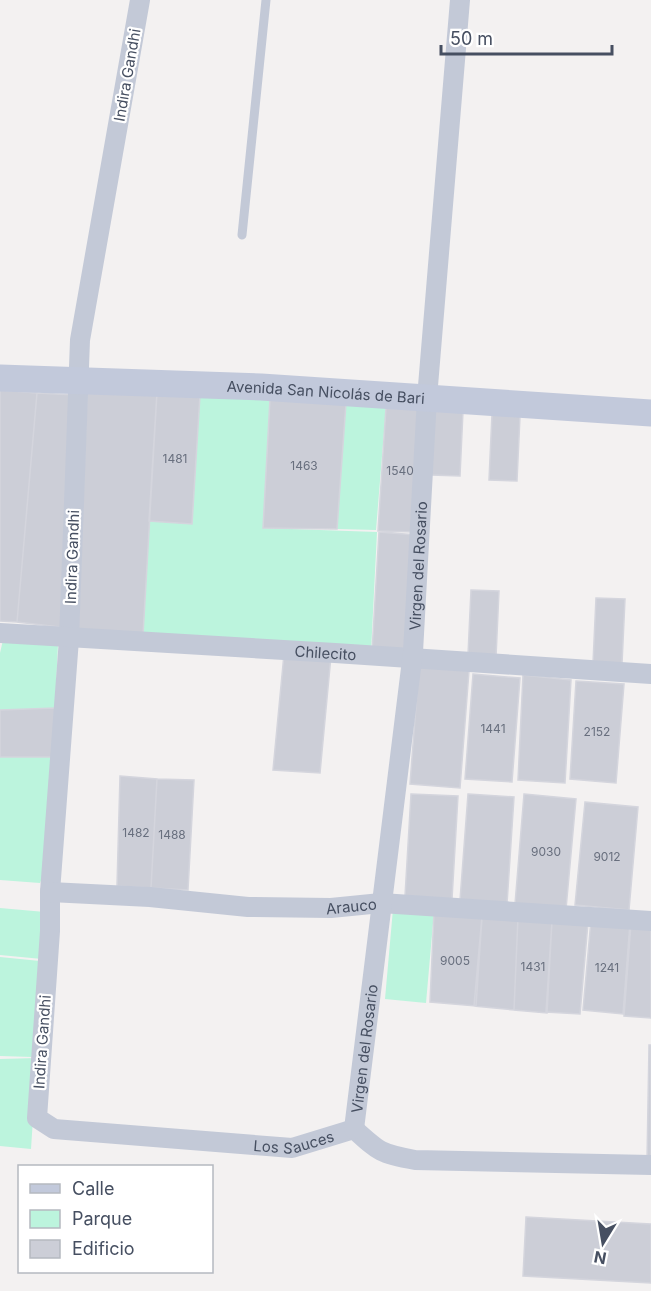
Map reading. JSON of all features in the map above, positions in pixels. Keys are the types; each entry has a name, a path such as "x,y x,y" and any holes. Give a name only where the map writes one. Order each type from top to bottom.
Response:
{"street":[{"name":"Indira Gandhi","path":"37,1118 50,931 50,892 69,639 80,340 140,0"},
{"name":"Virgen del Rosario","path":"354,1129 412,658 427,398 460,0"},
{"name":"Avenida San Nicolás de Bari","path":"0,378 261,387 651,413"},
{"name":"Chilecito","path":"0,633 651,674"},
{"name":"Arauco","path":"50,892 150,897 248,907 331,908 381,903 651,921"},
{"name":"Los Sauces","path":"37,1118 54,1129 292,1148 354,1129 378,1151 416,1160 651,1165"}],"lane":[{"path":"242,235 266,0"}],"green space":[{"path":"200,395 270,399 263,528 377,532 371,652 143,635 149,521 192,523"},
{"path":"346,403 386,407 376,530 337,529"},
{"path":"3,640 58,644 55,708 0,710 0,653"},
{"path":"0,757 52,757 48,863 40,883 0,880"},
{"path":"0,908 45,912 42,959 0,955"},
{"path":"393,909 434,912 426,1003 385,999"},
{"path":"0,957 40,961 33,1057 0,1056"},
{"path":"37,1058 31,1149 0,1146 0,1059"}],"building":[{"path":"0,390 37,393 17,622 0,621"},
{"path":"157,392 143,635 78,632 87,393"},
{"path":"157,392 200,395 192,524 149,521"},
{"path":"37,393 76,395 68,628 17,622"},
{"path":"270,399 346,403 337,529 263,528"},
{"path":"386,407 421,410 417,532 378,531"},
{"path":"434,409 463,411 460,476 431,475"},
{"path":"492,414 520,416 517,481 489,480"},
{"path":"379,532 417,535 409,653 372,652"},
{"path":"471,590 499,591 496,657 468,655"},
{"path":"596,598 625,599 622,664 593,663"},
{"path":"284,654 331,656 320,773 273,770"},
{"path":"419,666 469,671 460,788 410,784"},
{"path":"473,674 520,678 512,782 465,779"},
{"path":"523,675 571,680 565,783 518,780"},
{"path":"576,681 624,684 616,783 570,779"},
{"path":"55,708 52,757 0,757 0,710"},
{"path":"120,776 157,779 151,888 117,886"},
{"path":"157,779 194,780 188,890 151,888"},
{"path":"411,794 458,796 452,899 405,896"},
{"path":"468,794 514,797 507,904 460,900"},
{"path":"524,794 576,799 566,909 515,904"},
{"path":"585,802 638,807 629,910 575,905"},
{"path":"434,912 482,918 476,1006 430,1002"},
{"path":"482,916 518,917 514,1010 474,1006"},
{"path":"518,917 552,921 547,1013 514,1010"},
{"path":"591,920 630,923 623,1014 583,1010"},
{"path":"552,921 588,923 580,1014 546,1012"},
{"path":"631,923 651,925 651,1018 624,1016"},
{"path":"649,1045 651,1045 651,1161 647,1161"},
{"path":"526,1217 651,1224 651,1283 523,1276"}]}
